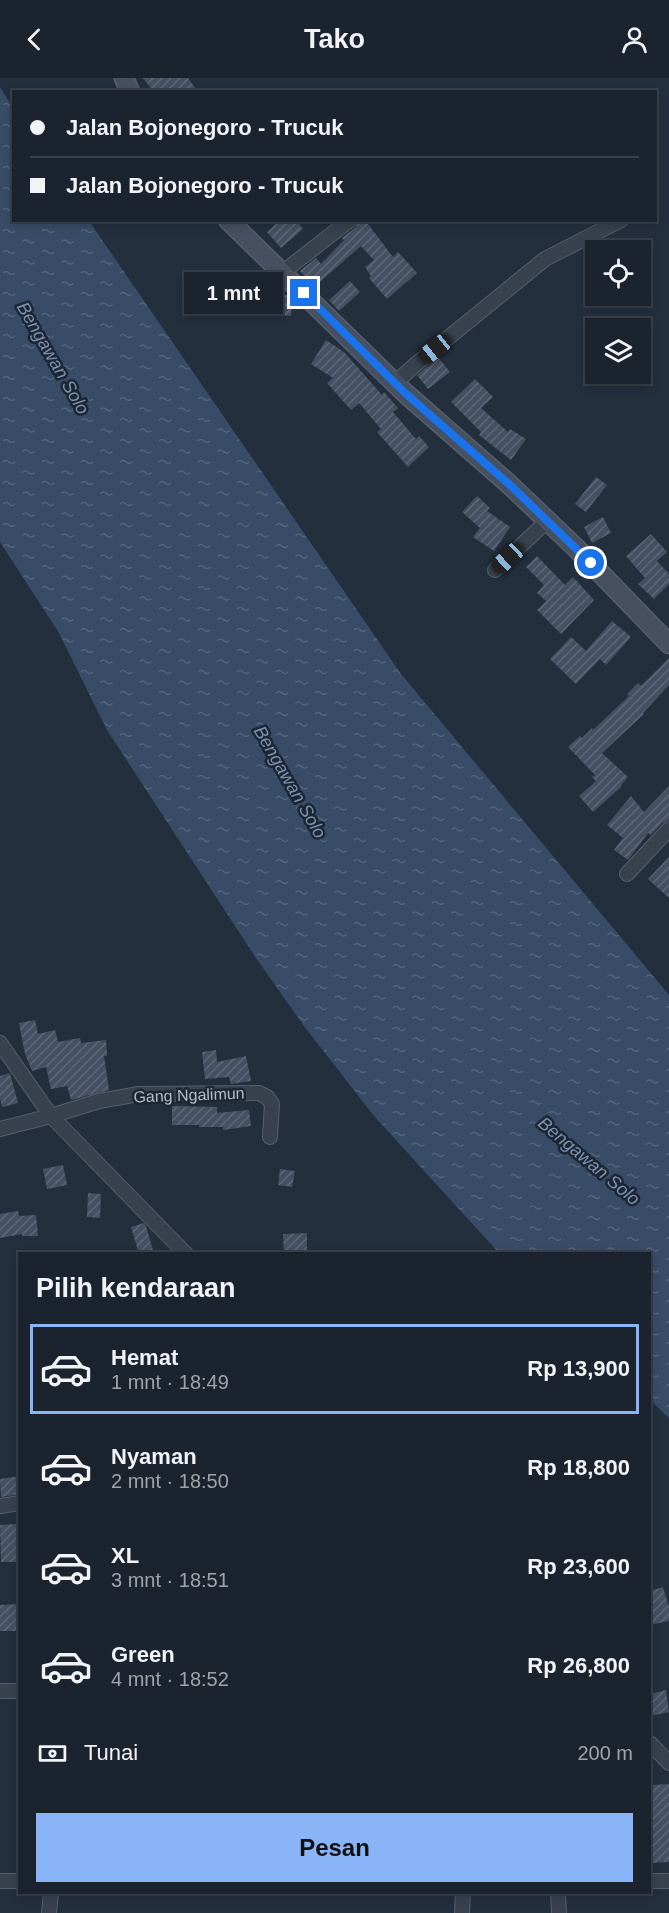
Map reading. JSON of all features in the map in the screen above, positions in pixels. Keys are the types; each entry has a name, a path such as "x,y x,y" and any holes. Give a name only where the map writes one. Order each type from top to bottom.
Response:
{"street":[{"path":"230,222 395,383 510,485 669,644"},
{"path":"283,272 347,222"},
{"path":"395,383 545,259 617,222"},
{"path":"495,570 547,521"},
{"path":"627,874 669,829"},
{"path":"0,1043 51,1116 184,1252"},
{"name":"Gang Ngalimun","path":"0,1129 99,1101 139,1094 259,1093 267,1096 272,1104 270,1137"},
{"path":"0,1506 18,1503"},
{"path":"0,1691 18,1691"},
{"path":"651,1744 669,1764"},
{"path":"0,1881 18,1881"},
{"path":"651,1881 669,1881"},
{"path":"49,1913 51,1894"},
{"path":"462,1913 463,1894"},
{"path":"558,1894 559,1913"}],"water":[{"name":"Bengawan Solo","path":"0,87 12,106 12,222 90,222 401,674 669,995 669,1418 651,1401 651,1252 498,1252 374,1116 304,1026 256,958 107,730 59,633 0,542"}],"building":[{"path":"143,78 188,78 197,90 152,90"},
{"path":"278,222 298,222 303,229 281,248 267,232"},
{"path":"358,222 367,222 393,257 398,252 417,273 387,299 369,278 371,276 365,267 374,260 361,246 314,287 300,271 316,258 321,264 344,240 342,238 356,227"},
{"path":"350,281 360,292 339,311 329,300"},
{"path":"269,294 288,295 292,298 291,316 268,315"},
{"path":"326,340 344,352 382,395 384,392 398,408 393,412 416,439 419,436 429,447 408,467 377,432 381,429 359,403 351,410 327,383 333,378 311,364"},
{"path":"438,357 450,372 428,389 417,375"},
{"path":"475,379 493,397 481,408 508,432 510,429 526,439 511,460 479,435 481,432 451,402"},
{"path":"596,477 607,485 586,512 575,504"},
{"path":"477,496 490,508 487,511 510,527 494,551 473,537 480,528 462,512"},
{"path":"603,517 611,533 592,543 584,527"},
{"path":"651,534 667,552 657,561 669,574 669,584 654,599 638,584 645,578 626,556"},
{"path":"537,556 565,585 573,577 594,600 561,634 537,610 546,601 537,593 544,585 526,567"},
{"path":"612,621 631,637 606,665 600,659 576,684 550,659 571,637 586,651"},
{"path":"669,658 669,685 644,714 602,753 628,777 622,786 593,812 579,796 596,781 592,777 595,775 568,747 580,736 582,738 592,728 593,730 629,696 627,694 638,683 641,686"},
{"path":"669,786 669,820 662,823 651,835 648,833 628,860 614,850 623,838 607,825 631,796 644,812"},
{"path":"669,857 669,898 648,879"},
{"path":"35,1020 38,1034 55,1030 58,1042 80,1038 81,1043 106,1040 107,1056 104,1056 109,1090 71,1100 67,1086 51,1089 46,1067 32,1071 25,1054 19,1023"},
{"path":"216,1050 217,1062 246,1056 251,1081 231,1084 229,1077 205,1079 202,1052"},
{"path":"10,1073 18,1103 2,1107 0,1076"},
{"path":"172,1106 217,1107 217,1113 249,1110 251,1126 223,1130 223,1127 172,1125"},
{"path":"63,1165 67,1185 47,1189 43,1169"},
{"path":"280,1169 295,1171 292,1187 278,1185"},
{"path":"88,1193 101,1194 100,1218 87,1217"},
{"path":"18,1211 19,1216 36,1215 38,1236 22,1236 22,1234 0,1238 0,1214"},
{"path":"144,1223 153,1250 138,1252 131,1227"},
{"path":"307,1233 307,1252 284,1252 283,1234"},
{"path":"18,1476 18,1494 1,1497 0,1479"},
{"path":"18,1524 18,1562 1,1562 0,1525"},
{"path":"663,1587 669,1607 669,1621 651,1625 651,1591"},
{"path":"18,1604 18,1631 0,1631 0,1605"},
{"path":"666,1690 669,1712 651,1716 651,1694"},
{"path":"669,1784 669,1862 651,1863 652,1785"}],"route":[{"path":"304,293 405,393 510,485 591,563"}]}
